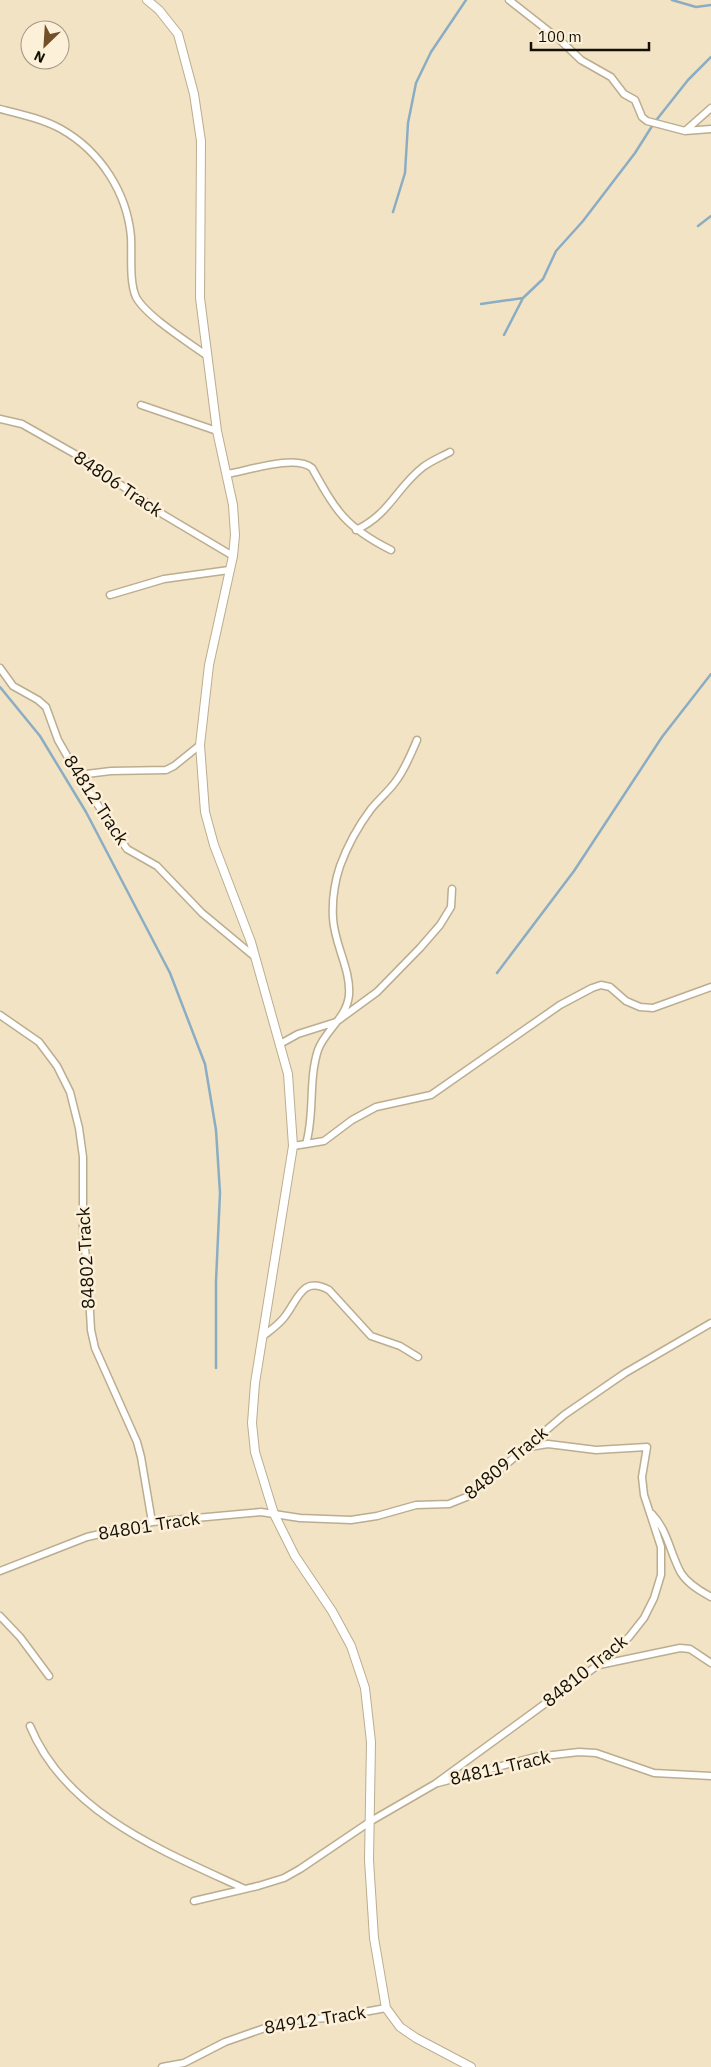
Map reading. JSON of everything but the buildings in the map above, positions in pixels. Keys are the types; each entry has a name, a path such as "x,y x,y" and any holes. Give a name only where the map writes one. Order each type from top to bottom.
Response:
{"street":[{"path":"147,0 159,10 178,34 194,94 201,141 200,298 206,354 218,431 233,505 235,535 233,556 209,665 200,745 205,812 214,845 255,957 288,1074 293,1146 254,1383 252,1423 255,1452 274,1514 295,1556 332,1611 351,1646 365,1688 371,1742 369,1860 374,1938 386,2008 400,2027 416,2038 471,2067"},
{"path":"509,0 560,40 581,60 611,77 624,94 635,100 642,117 647,121 685,131 711,129"},
{"path":"685,131 711,108"},
{"path":"0,109 62,130 100,162 113,178 126,210 131,235 136,296 160,321 206,354"},
{"path":"141,405 218,431"},
{"name":"84806 Track","path":"0,419 22,424 82,458 164,515 233,556"},
{"path":"356,530 381,514 423,467 450,452"},
{"path":"226,474 287,463 306,463 312,468 338,513 356,530 391,550"},
{"path":"110,595 164,579 229,570"},
{"name":"84812 Track","path":"0,668 13,686 38,700 46,707 58,740 78,775 127,849 157,866 202,913 255,957"},
{"path":"306,1144 312,1115 312,1084 318,1051 325,1034 344,1012 349,994 347,974 332,918 336,882 348,848 366,817 397,780 417,740"},
{"path":"78,775 105,771 166,770 200,745"},
{"path":"280,1044 298,1034 336,1022 376,992 420,948 446,915 453,900 452,889"},
{"path":"293,1146 324,1141 352,1120 376,1107 431,1095 560,1005 592,988 601,985 610,987 626,1001 640,1007 653,1008 711,988"},
{"name":"84802 Track","path":"0,1015 40,1042 57,1066 70,1092 79,1128 83,1157 83,1231 91,1330 95,1348 142,1457 152,1522"},
{"path":"263,1336 276,1326 305,1288 322,1286 329,1290 371,1336 383,1342 400,1346 418,1357"},
{"name":"84809 Track","path":"274,1514 300,1518 351,1520 378,1516 416,1505 459,1501 469,1496 564,1415 625,1373 711,1323"},
{"name":"84810 Track","path":"194,1901 284,1878 371,1821 435,1784 598,1665 629,1637 644,1618 654,1598 661,1575 661,1547 644,1495 642,1477 647,1447 596,1450 548,1444 523,1448"},
{"name":"84801 Track","path":"0,1572 87,1537 152,1522 261,1512 274,1514"},
{"path":"651,1513 661,1524 682,1574 696,1589 711,1597"},
{"path":"0,1616 26,1644 49,1676"},
{"path":"598,1665 680,1648 690,1649 711,1663"},
{"path":"30,1726 38,1744 49,1761 94,1809 155,1845 245,1889"},
{"name":"84811 Track","path":"435,1784 535,1757 579,1752 596,1753 654,1773 711,1776"},
{"name":"84912 Track","path":"162,2067 184,2063 225,2042 282,2022 336,2017 386,2008"}],"waterway":[{"path":"393,212 405,173 408,123 416,83 431,52 466,0"},
{"path":"672,0 696,7 711,5"},
{"path":"481,304 523,298 543,279 556,251 583,221 635,153 654,123 688,80 711,57"},
{"path":"698,226 711,216"},
{"path":"504,335 523,298"},
{"path":"497,973 574,871 662,737 711,674"},
{"path":"0,687 40,736 86,812 170,973 205,1064 216,1130 220,1193 216,1281 216,1368"}]}
